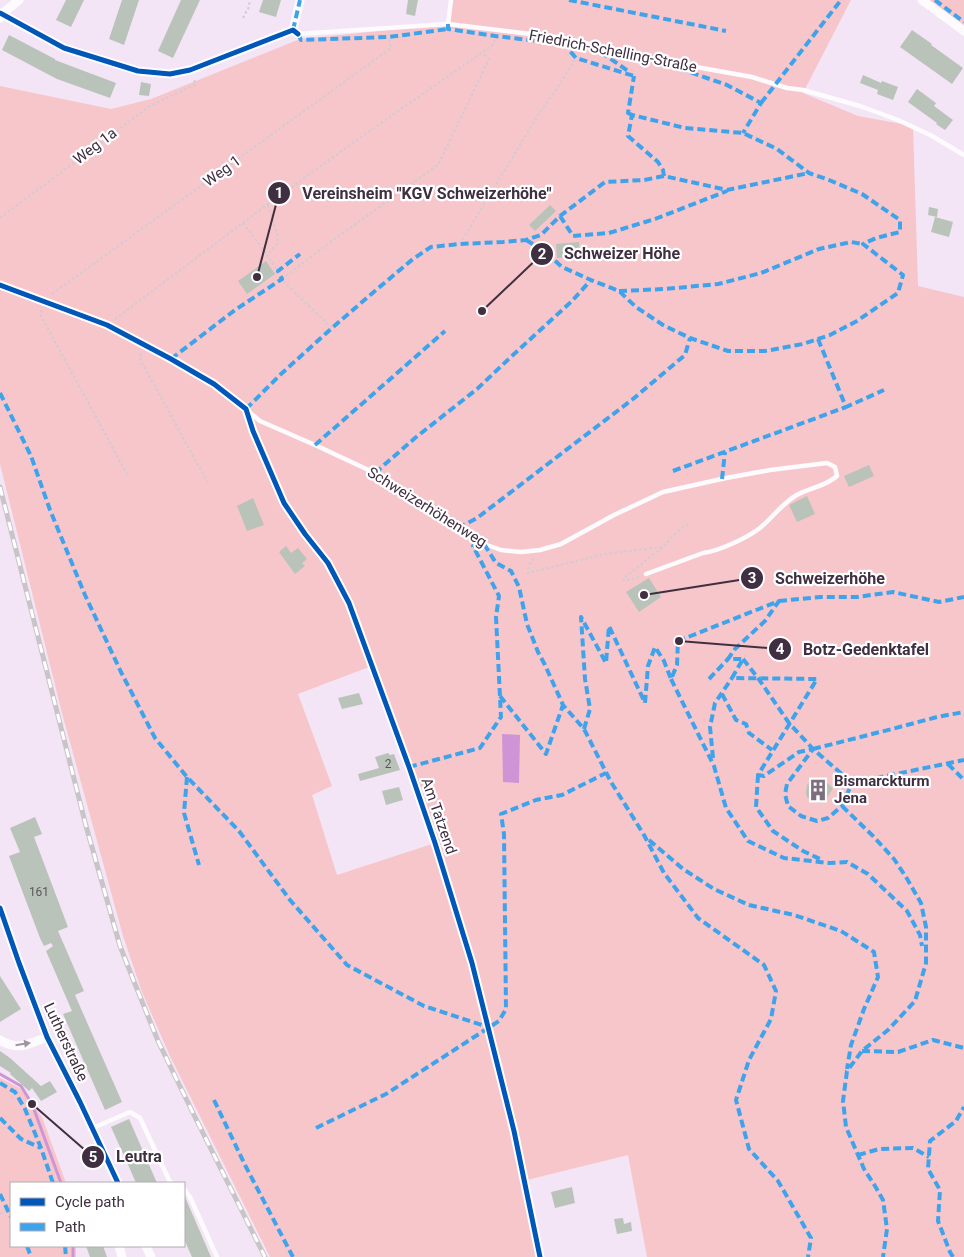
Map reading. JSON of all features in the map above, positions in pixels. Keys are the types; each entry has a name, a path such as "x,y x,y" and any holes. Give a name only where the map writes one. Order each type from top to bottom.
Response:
{"street":[{"path":"1,15 19,0"},
{"path":"295,32 300,0"},
{"path":"922,0 964,31"},
{"name":"Friedrich-Schelling-Straße","path":"1,15 64,48 138,72 170,74 190,70 295,32"},
{"name":"Schweizerhöhenweg","path":"0,285 107,325 214,384 246,409"},
{"name":"Am Tatzend","path":"246,409 253,431 284,504 328,563 350,603 409,767 472,963 514,1131 540,1257"},
{"name":"Lutherstraße","path":"0,908 47,1037 118,1182"},
{"path":"0,1040 9,1046 27,1045 47,1037"}],"lane":[{"path":"448,24 450,0"},
{"name":"Friedrich-Schelling-Straße","path":"295,32 448,24 564,38 658,60 752,77 787,88 803,90 860,106 898,120 932,136 964,155"},
{"name":"Schweizerhöhenweg","path":"246,409 260,421 375,473 484,544 501,550 521,552 540,550 561,544 614,515 663,492 770,470 827,463 835,467 837,476 831,482 796,496 751,534 713,552 703,553 646,574"},
{"path":"92,1128 130,1112 140,1118 170,1182"},
{"path":"185,1190 190,1197 217,1257"}],"path":[{"path":"243,18 248,10 250,0"},
{"path":"107,325 268,204 482,53 494,44 495,36"},
{"path":"332,328 282,279 438,165 488,59 482,53"},
{"path":"460,244 538,115 576,58"},
{"path":"267,256 277,244 278,237 268,204"},
{"path":"244,223 278,271"},
{"path":"44,301 40,314 128,476"},
{"path":"142,344 140,359 209,485"},
{"path":"540,550 532,560 528,573 605,554 663,547 678,531 688,524"},
{"path":"0,1214 7,1210"}],"shaded area":[{"path":"451,0 851,0 803,93 858,116 913,126 918,286 964,297 964,1257 647,1257 628,1155 527,1180 475,961 376,665 328,563 324,566 346,604 369,667 298,694 332,786 312,795 337,875 432,844 468,961 512,1133 536,1257 270,1257 169,1054 142,992 123,936 62,713 0,464 0,86 111,109 151,99 300,39 448,24"},
{"path":"929,0 964,0 964,25"},
{"path":"502,734 520,735 519,783 503,782"},
{"path":"0,1078 20,1088 42,1117 66,1182 10,1182 10,1247 76,1247 76,1257 0,1257"}],"building":[{"path":"66,0 84,0 71,27 56,20"},
{"path":"122,0 139,0 124,45 109,39"},
{"path":"181,0 200,0 173,58 158,51"},
{"path":"263,0 281,0 276,17 259,12"},
{"path":"408,0 418,0 415,16 406,14"},
{"path":"912,30 963,68 952,84 900,47"},
{"path":"9,35 55,60 116,83 110,98 57,79 2,50"},
{"path":"863,75 881,83 882,81 898,87 893,100 877,94 878,90 860,83"},
{"path":"141,82 151,84 149,96 139,95"},
{"path":"917,89 936,103 934,106 953,120 945,130 908,102"},
{"path":"550,205 556,211 535,231 529,225"},
{"path":"929,207 938,209 937,217 928,215"},
{"path":"935,217 953,222 949,237 931,232"},
{"path":"579,242 580,257 557,258 556,244"},
{"path":"266,261 275,274 247,294 238,281"},
{"path":"869,465 874,476 849,487 844,476"},
{"path":"807,496 815,514 797,522 789,505"},
{"path":"253,498 264,525 247,531 237,506"},
{"path":"286,546 291,553 298,548 307,559 302,563 305,566 295,574 279,552"},
{"path":"649,578 661,597 639,612 626,592"},
{"path":"359,693 363,704 342,709 338,698"},
{"path":"388,753 390,755 394,754 400,770 360,781 358,774 379,768 375,757"},
{"name":"Bismarckturm Jena","path":"816,779 824,780 833,788 827,798 821,803 813,802 807,797 806,793 807,785"},
{"path":"399,787 403,800 386,805 382,791"},
{"path":"35,817 42,834 34,837 68,927 58,931 84,991 75,995 122,1102 105,1110 63,1014 72,1011 46,951 53,946 51,943 44,946 40,938 9,856 20,852 10,828"},
{"path":"0,976 21,1009 0,1022"},
{"path":"0,1051 41,1086 50,1081 57,1092 41,1101 32,1088 29,1091 11,1073 0,1066"},
{"path":"129,1119 157,1182 136,1182 111,1127"},
{"path":"572,1187 575,1203 555,1208 551,1192"},
{"path":"185,1197 211,1257 192,1257 185,1241"},
{"path":"623,1218 624,1224 631,1222 632,1231 617,1234 614,1219"},
{"path":"86,1247 103,1247 107,1257 90,1257"}],"waterway":[{"path":"0,1074 21,1086 32,1104 61,1182"},
{"path":"73,1247 73,1257"}],"railway":[{"path":"0,487 86,826 120,946 158,1041 265,1257"}],"marked path":[{"path":"293,30 300,0"},
{"path":"569,0 726,31"},
{"path":"761,103 841,0"},
{"path":"935,0 964,22"},
{"path":"448,24 448,29 564,44 576,58 634,76"},
{"path":"298,34 301,40 389,37 448,29"},
{"path":"591,45 628,71"},
{"path":"657,60 727,85 761,103 743,133"},
{"path":"632,115 628,113 634,76"},
{"path":"526,240 543,250 562,267 619,291 636,307 663,325 690,338 728,351 765,351 803,344 830,335 857,321 898,293 903,275 863,244 876,238 900,232 900,220 862,194 809,173 777,149 743,133 685,128 632,115 628,136 658,162 664,176"},
{"path":"246,409 332,328 413,259 431,247 526,240 541,235 560,216 605,182 644,180 664,176 727,190 809,173"},
{"path":"560,216 573,236 609,233 655,219 727,191"},
{"path":"619,291 718,284 761,273 819,249 851,242 863,244"},
{"path":"171,359 235,310 282,279 278,271 300,254"},
{"path":"375,473 415,438 477,389 572,301 591,280"},
{"path":"315,445 445,331"},
{"path":"458,528 477,518 633,399 685,355 690,338"},
{"path":"818,339 846,407 884,390"},
{"path":"0,393 31,456 50,510 85,595 121,672 155,738 187,777 239,831 290,900 347,965 424,1006 488,1027"},
{"path":"673,471 846,407"},
{"path":"722,479 725,452"},
{"path":"409,767 480,748 501,717 496,617 499,596 473,546 484,544 496,563 511,571 519,587 527,624 563,705 584,729 611,782 644,835 664,873 698,918 764,965 776,991 771,1019 749,1060 736,1100 749,1149 778,1181 811,1238 808,1257"},
{"path":"779,601 820,597 857,597 893,592 939,602 964,597"},
{"path":"584,729 590,709 585,679 581,617 606,663 609,626 645,703 648,666 655,647 664,661 671,679 677,665 678,641 779,601 765,621 735,649 728,659 743,659 732,678 817,679 758,775 764,776 799,752 813,749 787,784 785,794 788,806 801,816 817,821 828,818 842,806 852,783"},
{"path":"709,679 728,659"},
{"path":"743,659 789,723 813,749 852,783"},
{"path":"713,758 710,727 715,703 732,678"},
{"path":"671,679 714,766 726,808 748,841 784,858 829,863 847,862 868,874 907,911 920,935 922,946"},
{"path":"722,694 736,720 746,724 749,733 772,750"},
{"path":"500,696 546,754 563,705"},
{"path":"813,749 937,717 964,712"},
{"path":"852,783 964,760"},
{"path":"948,764 964,780"},
{"path":"316,1128 386,1094 499,1021 506,1009 504,834 501,814 536,800 562,795 606,773"},
{"path":"758,775 756,807 773,831 803,851 820,859"},
{"path":"187,777 184,813 199,865"},
{"path":"842,806 894,859 921,903 926,927 926,963 915,1001 888,1030 862,1051 847,1071 843,1101 846,1127 864,1169 883,1200 887,1229 883,1257"},
{"path":"649,840 683,869 714,889 749,905 794,915 841,931 874,952 878,977 851,1045 847,1069"},
{"path":"862,1051 898,1052 933,1040 964,1048"},
{"path":"0,1083 15,1092 25,1109 53,1182"},
{"path":"214,1100 245,1165 293,1257"},
{"path":"953,1257 938,1221 940,1190 928,1169 930,1141 956,1121 964,1107"},
{"path":"0,1118 21,1139 41,1148"},
{"path":"858,1155 879,1149 913,1148 929,1157"},
{"path":"0,1194 10,1215"},
{"path":"27,1247 31,1257"},
{"path":"65,1247 66,1257"}],"cycle path":[{"path":"0,13 64,48 138,71 170,74 190,70 293,30 298,34"},
{"path":"0,285 107,325 214,384 246,409 253,431 284,503 328,563 349,603 409,767 472,963 514,1131 540,1257"},
{"path":"0,908 47,1037 118,1182"}],"place":[{"name":"Vereinsheim \"KGV Schweizerhöhe\"","path":"257,277"},
{"name":"Schweizer Höhe","path":"482,311"},
{"name":"Schweizerhöhe","path":"644,595"},
{"name":"Botz-Gedenktafel","path":"679,641"},
{"name":"Bismarckturm Jena","path":"818,790"},
{"name":"Leutra","path":"32,1104"}]}
